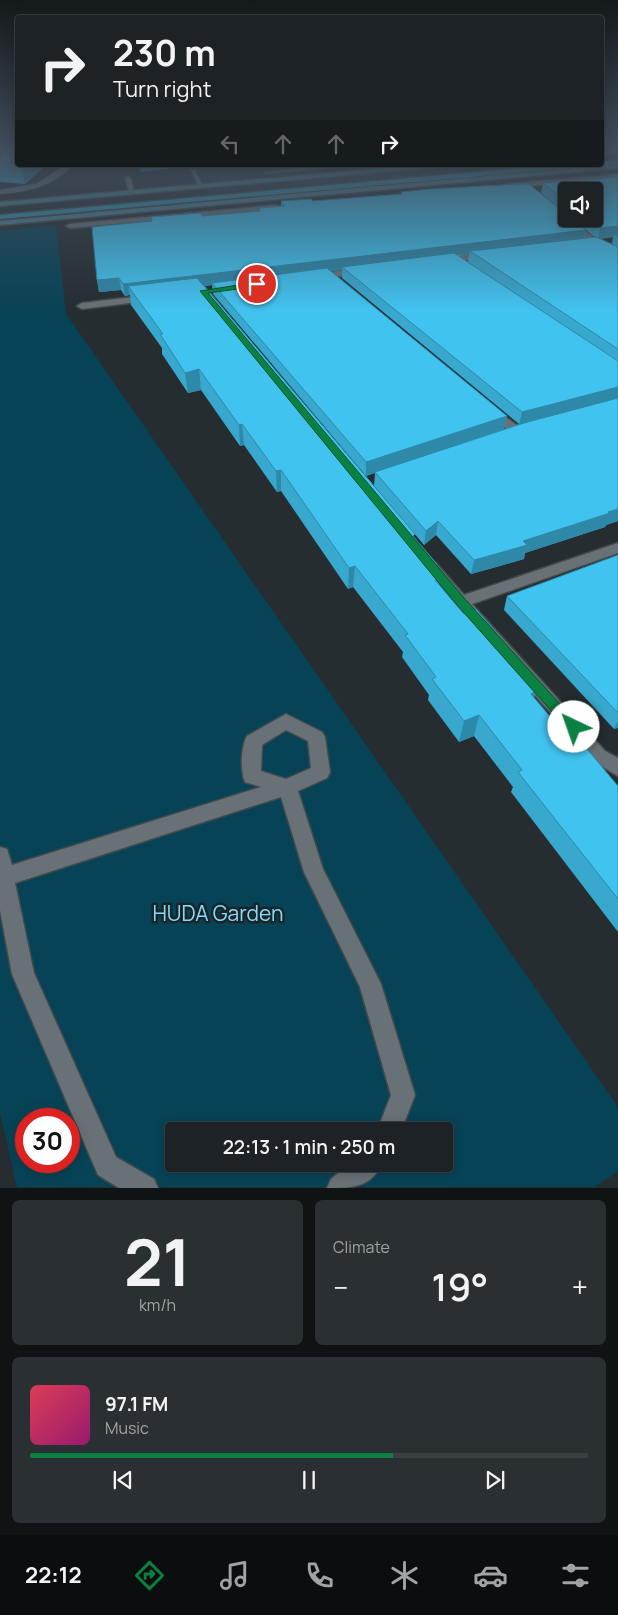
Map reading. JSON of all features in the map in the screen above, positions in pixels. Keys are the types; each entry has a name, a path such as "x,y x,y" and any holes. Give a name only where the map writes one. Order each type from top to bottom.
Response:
{"main road":[{"path":"0,210 95,201"},
{"path":"0,217 161,201"}],"street":[{"path":"3,204 31,201"},
{"path":"0,223 232,201"},
{"path":"70,226 287,207"},
{"path":"576,227 596,244 618,256"},
{"path":"584,245 611,242"},
{"path":"436,261 505,253"},
{"path":"455,259 471,270"},
{"path":"300,279 368,270"},
{"path":"329,275 344,287"},
{"path":"82,306 156,297"},
{"path":"480,400 522,430 499,437"},
{"path":"461,602 618,548"},
{"path":"420,552 461,602 599,756 618,768"},
{"path":"144,1188 107,1166 23,974 2,867 286,787 314,872 370,984 403,1095 392,1122"},
{"path":"340,1188 359,1172"}],"green space":[{"name":"HUDA Garden","path":"56,225 66,314 618,1107 618,1171 595,1187 17,1187 0,1113 0,231"}],"building":[{"path":"281,201 551,201 558,208 558,227 582,227 586,230 123,284 119,278 97,280 92,227 152,221 151,217 200,213 202,216 260,211 259,208 284,206"},
{"path":"603,201 618,201 618,226 600,228 599,227 603,227"},
{"path":"596,237 618,247 618,349 470,251"},
{"path":"454,253 618,361 618,387 522,412 342,267"},
{"path":"327,268 507,416 366,462 212,283"},
{"path":"197,278 415,534 413,536 437,564 434,565 444,577 435,580 464,614 476,609 508,647 501,650 536,691 531,694 575,746 582,743 618,786 618,899 518,772 522,770 479,715 464,721 432,679 436,677 405,635 408,634 355,566 349,568 281,470 276,471 242,424 239,425 199,369 185,373 160,334 163,334 128,286"},
{"path":"618,398 618,509 523,541 527,545 474,560 438,521 426,531 375,472 524,423"},
{"path":"618,555 618,713 507,596"}],"route":[{"path":"257,284 203,291 461,602 574,727"}]}
